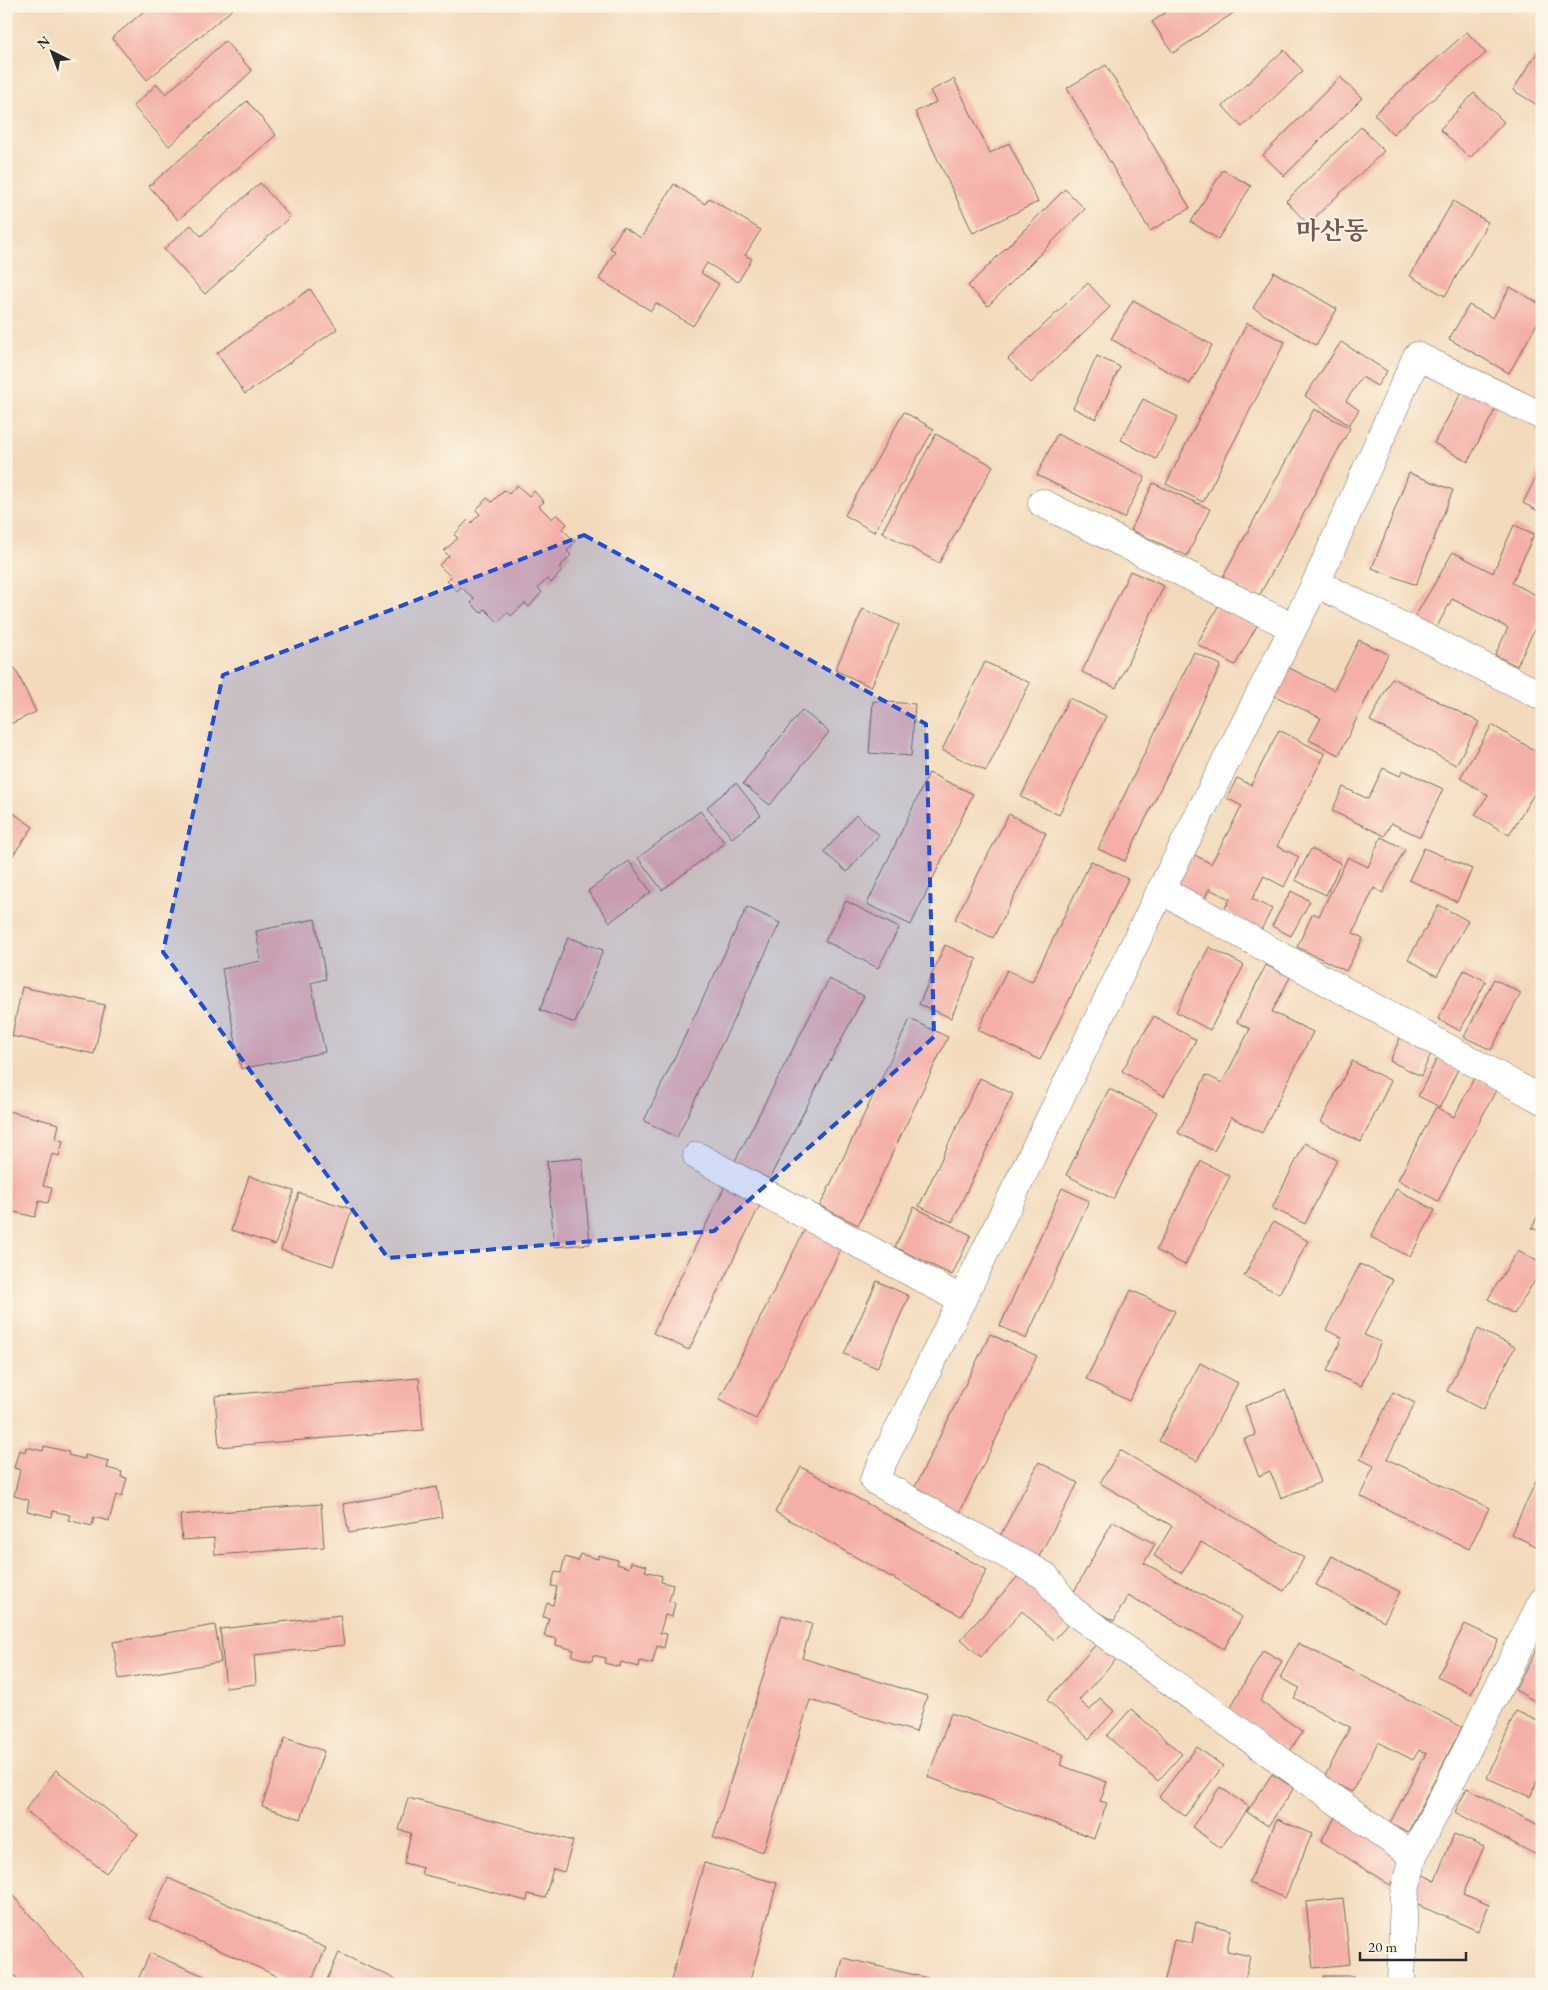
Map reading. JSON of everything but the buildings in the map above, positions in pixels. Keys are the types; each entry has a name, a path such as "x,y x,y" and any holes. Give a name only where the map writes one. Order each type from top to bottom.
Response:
{"street":[{"path":"1413,1856 1070,1609 1044,1576 874,1480 1161,890 1292,627 1316,583 1416,356 1542,416"},
{"path":"1042,504 1292,627"},
{"path":"1316,583 1542,696"},
{"path":"1161,890 1542,1100"},
{"path":"697,1156 962,1300"},
{"path":"1401,1984 1404,1895 1413,1856 1542,1602"}],"highlighted area":[{"path":"584,535 926,724 934,1037 714,1231 388,1258 163,952 223,675"}],"district":[{"name":"마산동","path":"1332,230"}]}
